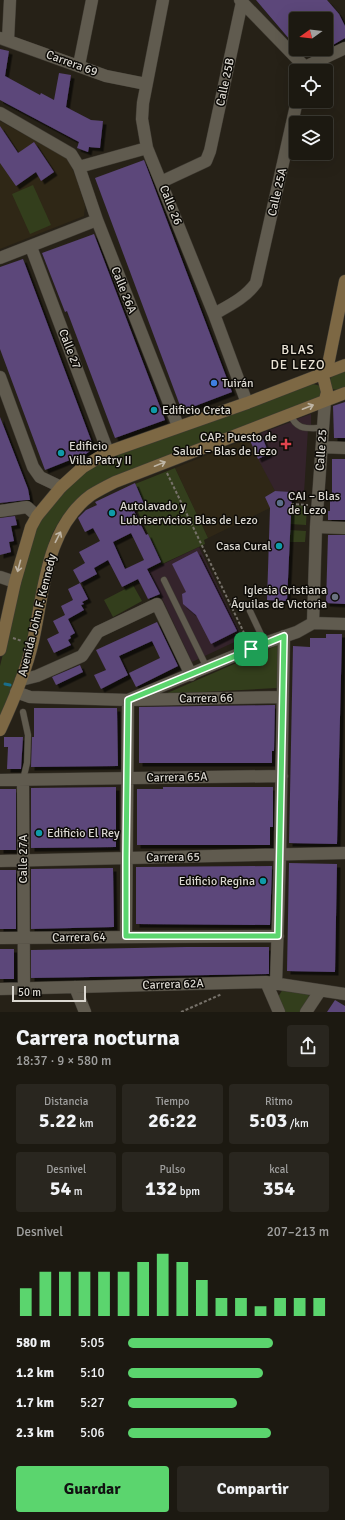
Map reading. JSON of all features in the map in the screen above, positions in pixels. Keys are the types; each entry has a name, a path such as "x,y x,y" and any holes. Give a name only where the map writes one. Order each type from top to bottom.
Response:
{"street":[{"path":"4,39 10,0"},
{"path":"79,65 92,0"},
{"name":"Calle 26","path":"163,0 143,103 142,119 147,148 214,314 247,403"},
{"path":"241,1 299,64"},
{"name":"Calle 25B","path":"162,182 206,161 210,151 241,1"},
{"name":"Carrera 69","path":"4,39 116,78 146,84"},
{"path":"314,64 345,48"},
{"name":"Calle 25A","path":"214,314 240,300 249,293 256,283 295,108"},
{"name":"Calle 26A","path":"0,113 71,154 79,167 97,220 178,426"},
{"path":"79,167 147,148"},
{"path":"0,258 97,220"},
{"name":"Calle 27","path":"31,247 108,452"},
{"name":"Calle 25","path":"313,623 317,505 322,447 322,428 326,396 325,375 345,281"},
{"path":"0,650 25,541 30,527 37,516 61,487 83,467 108,452 325,375 345,365"},
{"path":"0,377 33,467 40,477 61,487"},
{"name":"Avenida John F. Kennedy","path":"0,730 16,694 32,643 48,564 54,546 63,528 78,508 91,495 115,482 290,414 326,396 345,393"},
{"path":"322,447 345,448"},
{"path":"0,511 27,507 37,516"},
{"path":"316,527 345,528"},
{"path":"0,578 15,582"},
{"path":"21,680 38,676 82,656 98,632 157,604 191,675"},
{"name":"Carrera 66","path":"128,700 265,643 303,629 313,623 345,624"},
{"path":"279,1012 271,983 278,936 284,636"},
{"name":"Carrera 66","path":"16,694 30,697 128,700 283,697"},
{"path":"126,936 128,700"},
{"name":"Carrera 65A","path":"0,780 282,776"},
{"name":"Calle 27A","path":"23,780 24,988"},
{"name":"Carrera 65","path":"0,861 345,854"},
{"name":"Carrera 64","path":"0,938 278,936"},
{"name":"Carrera 62A","path":"0,989 241,982 271,983 345,994"},
{"path":"75,987 85,1012"},
{"path":"345,987 345,994"},
{"path":"306,1012 320,991"}],"lane":[{"path":"290,414 293,421 301,427 322,428"},
{"path":"164,580 207,668"},
{"path":"250,611 265,643"},
{"path":"23,712 28,735 23,780"}],"path":[{"path":"162,463 251,649"},
{"path":"291,504 317,505"},
{"path":"10,637 22,640"},
{"path":"181,1012 224,994"}],"shaded area":[{"path":"0,121 68,159 77,180 85,206 84,216 0,249"},
{"name":"CAP: Puesto de Salud ‒ Blas de Lezo","path":"311,414 311,426 308,429 304,493 275,491 258,459 269,454 261,433 291,422 297,423 297,419"},
{"path":"249,438 275,491 265,497 270,508 208,538 175,468"},
{"path":"199,547 243,638 192,662 149,571"}],"green space":[{"path":"33,185 51,225 30,234 12,194"},
{"path":"345,371 345,388 337,390 332,389 329,381 332,376"},
{"path":"313,384 321,386 321,397 115,476 97,485 67,510 61,518 50,541 38,586 21,663 3,716 0,715 0,666 35,530 43,515 70,483 96,464 142,445"},
{"path":"175,468 208,538 204,540 205,544 162,564 136,508 144,504 135,484"},
{"path":"291,505 307,506 306,525 290,524"},
{"path":"290,530 306,531 305,542 290,542"},
{"path":"133,585 142,601 113,617 104,600"},
{"path":"278,645 277,688 165,694"},
{"path":"283,989 308,993 309,996 304,1012 284,1012 278,997"}],"building":[{"path":"256,0 327,0 339,14 345,26 345,38 333,45 333,12 289,12 289,39"},
{"path":"0,49 9,51 5,76 40,95 41,93 54,100 59,73 71,75 66,107 91,120 103,121 100,148 89,147 88,152 77,148 79,142 0,100"},
{"path":"0,126 18,153 34,142 54,172 41,181 36,172 16,186 0,163"},
{"path":"144,160 232,392 182,411 95,178"},
{"path":"94,234 165,420 115,438 67,311 65,312 42,253"},
{"path":"23,259 94,448 71,465 70,460 45,470 0,349 0,267"},
{"path":"345,402 345,438 334,438 333,406"},
{"path":"0,417 28,489 30,500 0,503"},
{"path":"261,434 269,454 258,459 249,438"},
{"path":"332,459 345,459 345,520 328,520 328,511 330,511 330,496 332,496"},
{"path":"135,483 144,504 133,509 146,535 148,534 161,562 147,569 160,594 148,599 138,579 122,587 108,560 94,568 97,574 80,583 73,570 85,563 79,552 100,541 93,528 85,532 78,518 86,510 97,505 95,502","holes":["131,533 144,560 125,569 113,542"]},
{"path":"275,491 292,492 287,601 267,600 270,508 265,497"},
{"path":"15,516 17,525 11,526 14,541 9,542 11,552 0,555 0,518"},
{"path":"328,535 345,535 345,604 326,603"},
{"path":"197,551 237,631 211,644 196,615 183,604 182,594 186,592 172,564"},
{"path":"80,583 88,599 82,602 84,604 81,605 84,610 68,619 75,633 70,636 71,638 68,640 71,645 54,653 47,639 59,633 53,621 65,615 61,606 73,600 68,589"},
{"path":"157,622 178,666 136,687 129,673 160,658 152,641 119,656 128,675 101,689 94,675 106,670 96,650"},
{"path":"326,634 342,634 337,844 289,843 293,646 310,647 310,638 326,638"},
{"path":"80,665 83,672 56,685 52,677"},
{"path":"275,705 274,751 272,751 272,763 139,763 139,707"},
{"path":"34,708 117,708 118,766 31,767 32,737 34,737"},
{"path":"4,737 23,737 21,769 7,769 8,747 4,747"},
{"path":"116,787 116,847 31,848 31,788"},
{"path":"163,787 273,787 273,827 270,827 270,845 137,845 137,789 163,789"},
{"path":"0,789 16,789 16,850 0,850"},
{"path":"289,863 337,864 335,972 287,971"},
{"path":"272,866 270,925 136,924 136,867"},
{"path":"113,868 114,927 31,929 31,869"},
{"path":"0,870 16,870 16,929 0,929"},
{"path":"269,947 269,974 31,978 31,950"},
{"path":"0,949 14,949 14,979 0,979"},
{"path":"335,1000 345,1006 345,1012 327,1012"}],"waterway":[{"path":"5,684 10,685"}],"place":[{"name":"Tuirán","path":"214,383"},
{"name":"Edificio Creta","path":"154,410"},
{"name":"CAP: Puesto de Salud ‒ Blas de Lezo","path":"286,444"},
{"name":"Edificio Villa Patry II","path":"61,453"},
{"name":"CAI ‒ Blas de Lezo","path":"280,503"},
{"name":"Autolavado y Lubriservicios Blas de Lezo","path":"112,513"},
{"name":"Casa Cural","path":"279,546"},
{"name":"Iglesia Cristiana Águilas de Victoria","path":"335,597"},
{"name":"Edificio El Rey","path":"39,833"},
{"name":"Edificio Regina","path":"263,881"}],"district":[{"name":"BLAS DE LEZO","path":"298,356"}],"route":[{"path":"284,636 278,936 126,936 128,700 251,649 284,636"}]}
